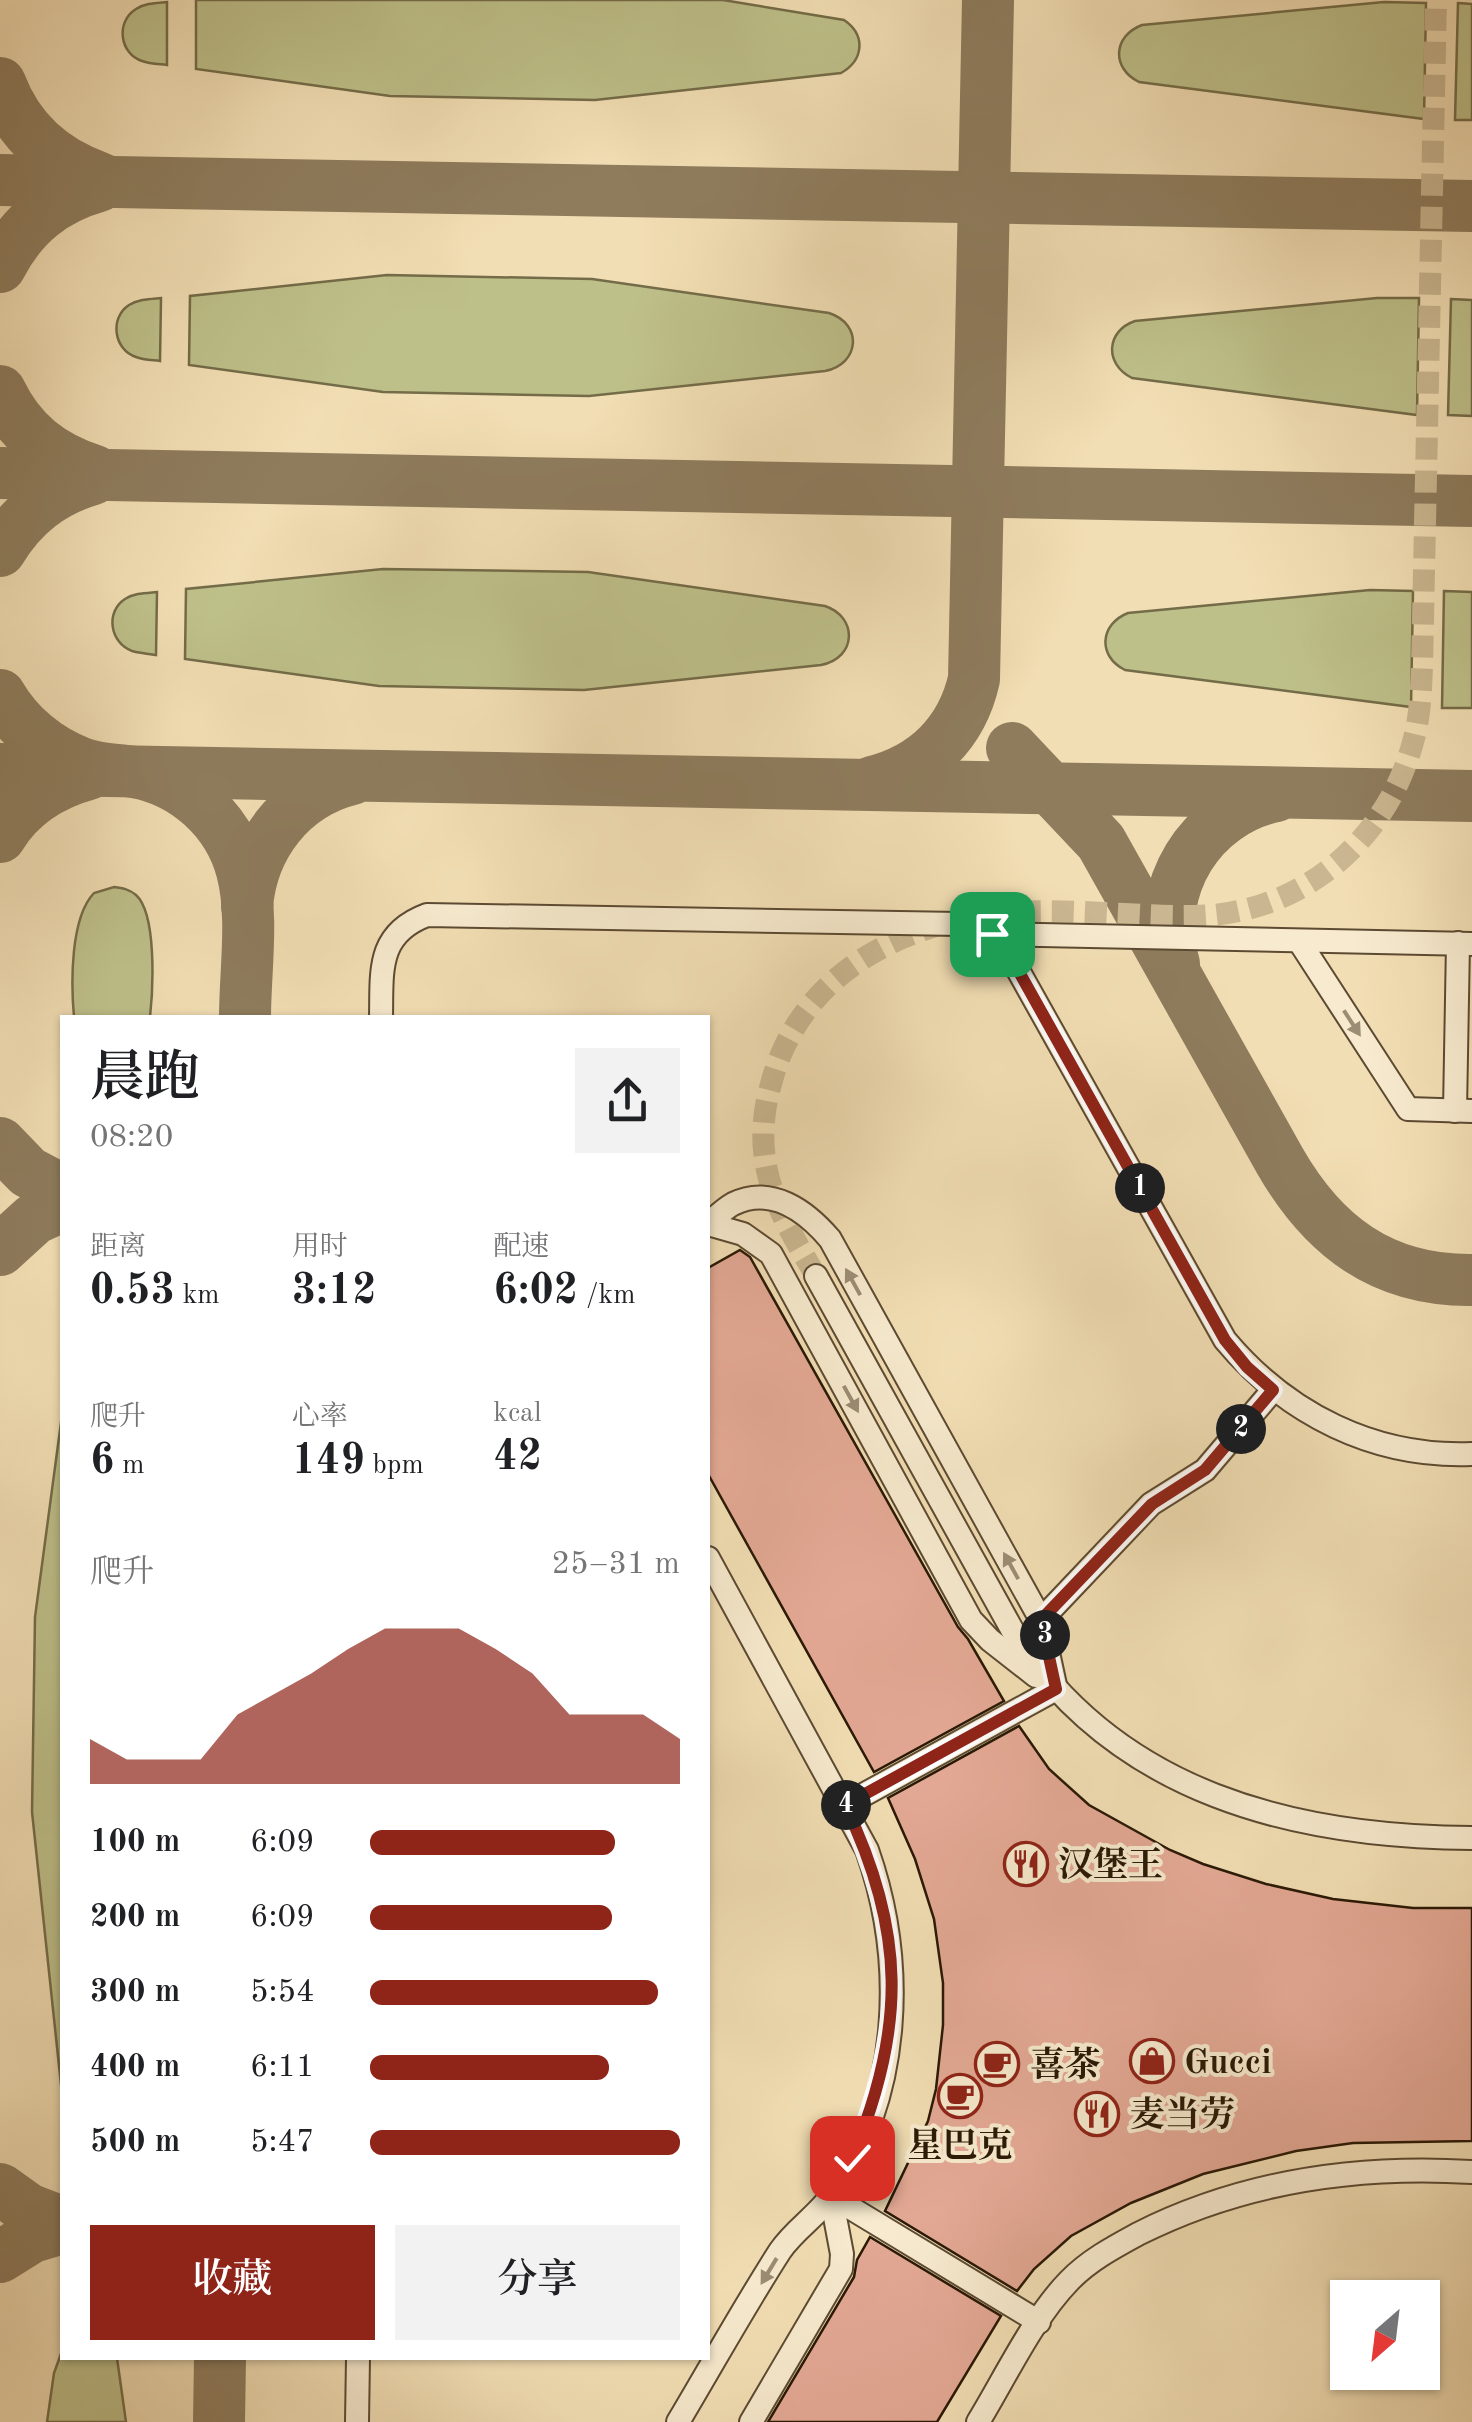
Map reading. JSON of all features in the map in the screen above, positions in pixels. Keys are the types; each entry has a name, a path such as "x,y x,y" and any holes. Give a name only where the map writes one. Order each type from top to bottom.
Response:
{"lane":[{"path":"382,1015 383,960 388,946 404,926 427,916 960,924 992,934 1465,944 1464,1111 1408,1110 1299,941"},
{"path":"992,934 1009,954 1225,1340 1247,1367 1304,1411 1368,1440 1426,1453 1472,1454"},
{"path":"710,1222 732,1204 772,1198 804,1212 830,1240 1041,1620 1056,1689"},
{"path":"710,1225 743,1234 771,1254 971,1620 1017,1662 1056,1689"},
{"path":"816,1276 1015,1635 1056,1689 1096,1728 1132,1756 1223,1800 1364,1832 1472,1838"},
{"path":"1041,1620 1152,1504 1205,1470 1273,1390"},
{"path":"678,2422 779,2254 831,2196 868,2122 888,2048 892,2014 891,1948 885,1912 866,1850 710,1562"},
{"path":"845,1805 1056,1689"},
{"path":"978,2422 1067,2282 1091,2262 1153,2226 1216,2201 1272,2185 1344,2173 1407,2169 1472,2172"},
{"path":"831,2196 1039,2322"},
{"path":"750,2422 841,2269 842,2254 831,2196"},
{"path":"357,2422 358,2360"}],"green space":[{"path":"196,0 723,0 844,20 856,33 859,47 854,61 841,73 595,100 390,96 196,69"},
{"path":"167,2 167,65 148,63 135,57 125,45 125,22 139,7"},
{"path":"1384,2 1426,3 1424,119 1139,82 1120,61 1125,37 1142,25"},
{"path":"1458,3 1472,4 1472,120 1455,120"},
{"path":"387,275 592,279 829,313 848,326 853,344 845,361 825,371 589,396 383,392 189,365 190,296"},
{"path":"161,298 160,361 142,359 129,353 119,341 119,318 133,303"},
{"path":"1377,298 1419,298 1417,415 1132,378 1113,356 1118,332 1135,321"},
{"path":"1451,299 1472,300 1472,416 1448,415"},
{"path":"383,569 588,572 825,606 843,619 849,637 841,654 821,665 584,690 379,686 185,659 186,589"},
{"path":"1370,590 1413,591 1411,707 1125,670 1106,649 1107,632 1128,613"},
{"path":"1444,591 1472,592 1472,708 1442,708"},
{"path":"157,592 156,655 132,651 115,634 115,611 129,597"},
{"path":"114,887 128,890 143,905 152,953 150,1015 74,1015 76,935 86,904 94,893"},
{"path":"60,1430 60,2075 32,1812 35,1617"},
{"path":"60,2356 60,2360 117,2360 126,2422 47,2422"}],"building":[{"path":"740,1250 750,1257 958,1627 1004,1701 874,1772 710,1478 710,1267"},
{"path":"1019,1726 1049,1769 1089,1805 1203,1864 1333,1899 1413,1908 1472,1908 1472,2141 1353,2143 1296,2151 1203,2174 1131,2203 1071,2236 1034,2269 1017,2291 885,2211 928,2121 943,2025 943,1983 934,1919 915,1859 888,1798"},
{"path":"870,2237 1001,2316 937,2422 768,2422 854,2277 857,2260"}],"taxiway":[{"path":"872,782 909,768 938,746 960,716 974,679 988,0"},
{"path":"0,83 17,116 39,142 67,163 100,178"},
{"path":"0,180 1472,206"},
{"path":"0,267 18,238 40,215 67,198 99,186"},
{"path":"0,391 17,419 38,442 95,471"},
{"path":"0,473 1472,501"},
{"path":"0,551 39,506 64,490 93,479"},
{"path":"0,695 34,736 68,758 171,784 216,820 236,853 246,888 245,1015"},
{"path":"1012,748 1101,842 1280,1161 1315,1211 1358,1249 1383,1263 1440,1278 1472,1280"},
{"path":"0,769 1472,796"},
{"path":"0,837 38,797 89,774"},
{"path":"247,906 257,863 278,826 311,797 352,779"},
{"path":"1174,964 1170,908 1189,858 1225,818 1276,796"},
{"path":"0,1143 28,1172 60,1189"},
{"path":"0,1250 34,1219 60,1207"},
{"path":"0,2189 28,2209 60,2221"},
{"path":"0,2257 32,2237 60,2229"},
{"path":"219,2422 220,2360"}],"tunnel":[{"path":"816,1276 774,1195 766,1166 765,1115 783,1050 800,1019 846,971 906,937 974,917 1056,911 1193,916 1268,903 1333,866 1382,812 1400,778 1415,733 1422,676 1436,0"}],"place":[{"name":"汉堡王","path":"1026,1864"},
{"name":"Gucci","path":"1152,2061"},
{"name":"喜茶","path":"997,2064"},
{"name":"星巴克","path":"960,2096"},
{"name":"麦当劳","path":"1097,2114"}],"route":[{"path":"852,2158 868,2122 888,2048 892,1980 891,1948 878,1882 845,1805 1056,1689 1041,1620 1152,1504 1205,1470 1273,1390 1225,1340 1009,954 992,934"}]}
